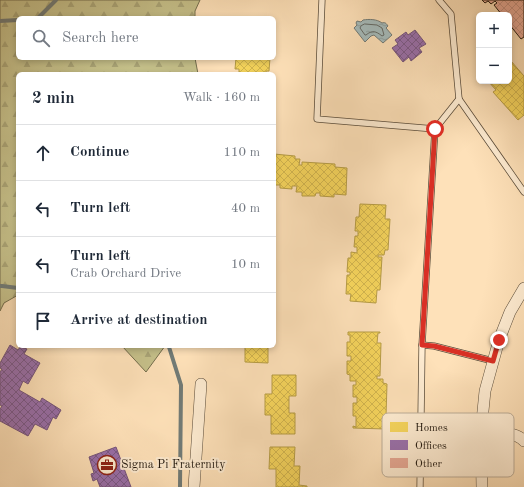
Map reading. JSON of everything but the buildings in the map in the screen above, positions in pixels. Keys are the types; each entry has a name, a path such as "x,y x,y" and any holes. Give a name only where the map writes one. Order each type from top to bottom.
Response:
{"street":[{"path":"483,413 485,391 499,340 510,312 524,288"},
{"path":"194,487 201,384"},
{"path":"514,435 521,437 524,440"},
{"path":"482,477 482,487"}],"lane":[{"path":"322,0 317,119 435,129"},
{"path":"439,0 451,14 459,98 524,192"},
{"path":"421,413 422,345 435,129 459,98"},
{"path":"422,345 434,346 493,361"},
{"path":"420,477 420,487"}],"green space":[{"path":"0,0 200,0 195,11 195,16 16,16 16,60 195,60 198,72 16,72 16,296 4,303 0,311"},
{"path":"124,348 164,348 146,372"}],"water":[{"path":"368,19 385,23 388,26 386,28 392,35 383,43 374,35 365,42 354,28 357,25 357,21 361,22"}],"waterway":[{"path":"40,16 56,0"},
{"path":"0,21 16,20"},
{"path":"0,286 16,288"},
{"path":"169,348 181,385 180,487"}],"place":[{"name":"Sigma Pi Fraternity","path":"107,465"}],"route":[{"path":"435,129 422,345 434,346 493,361 499,340"}]}
